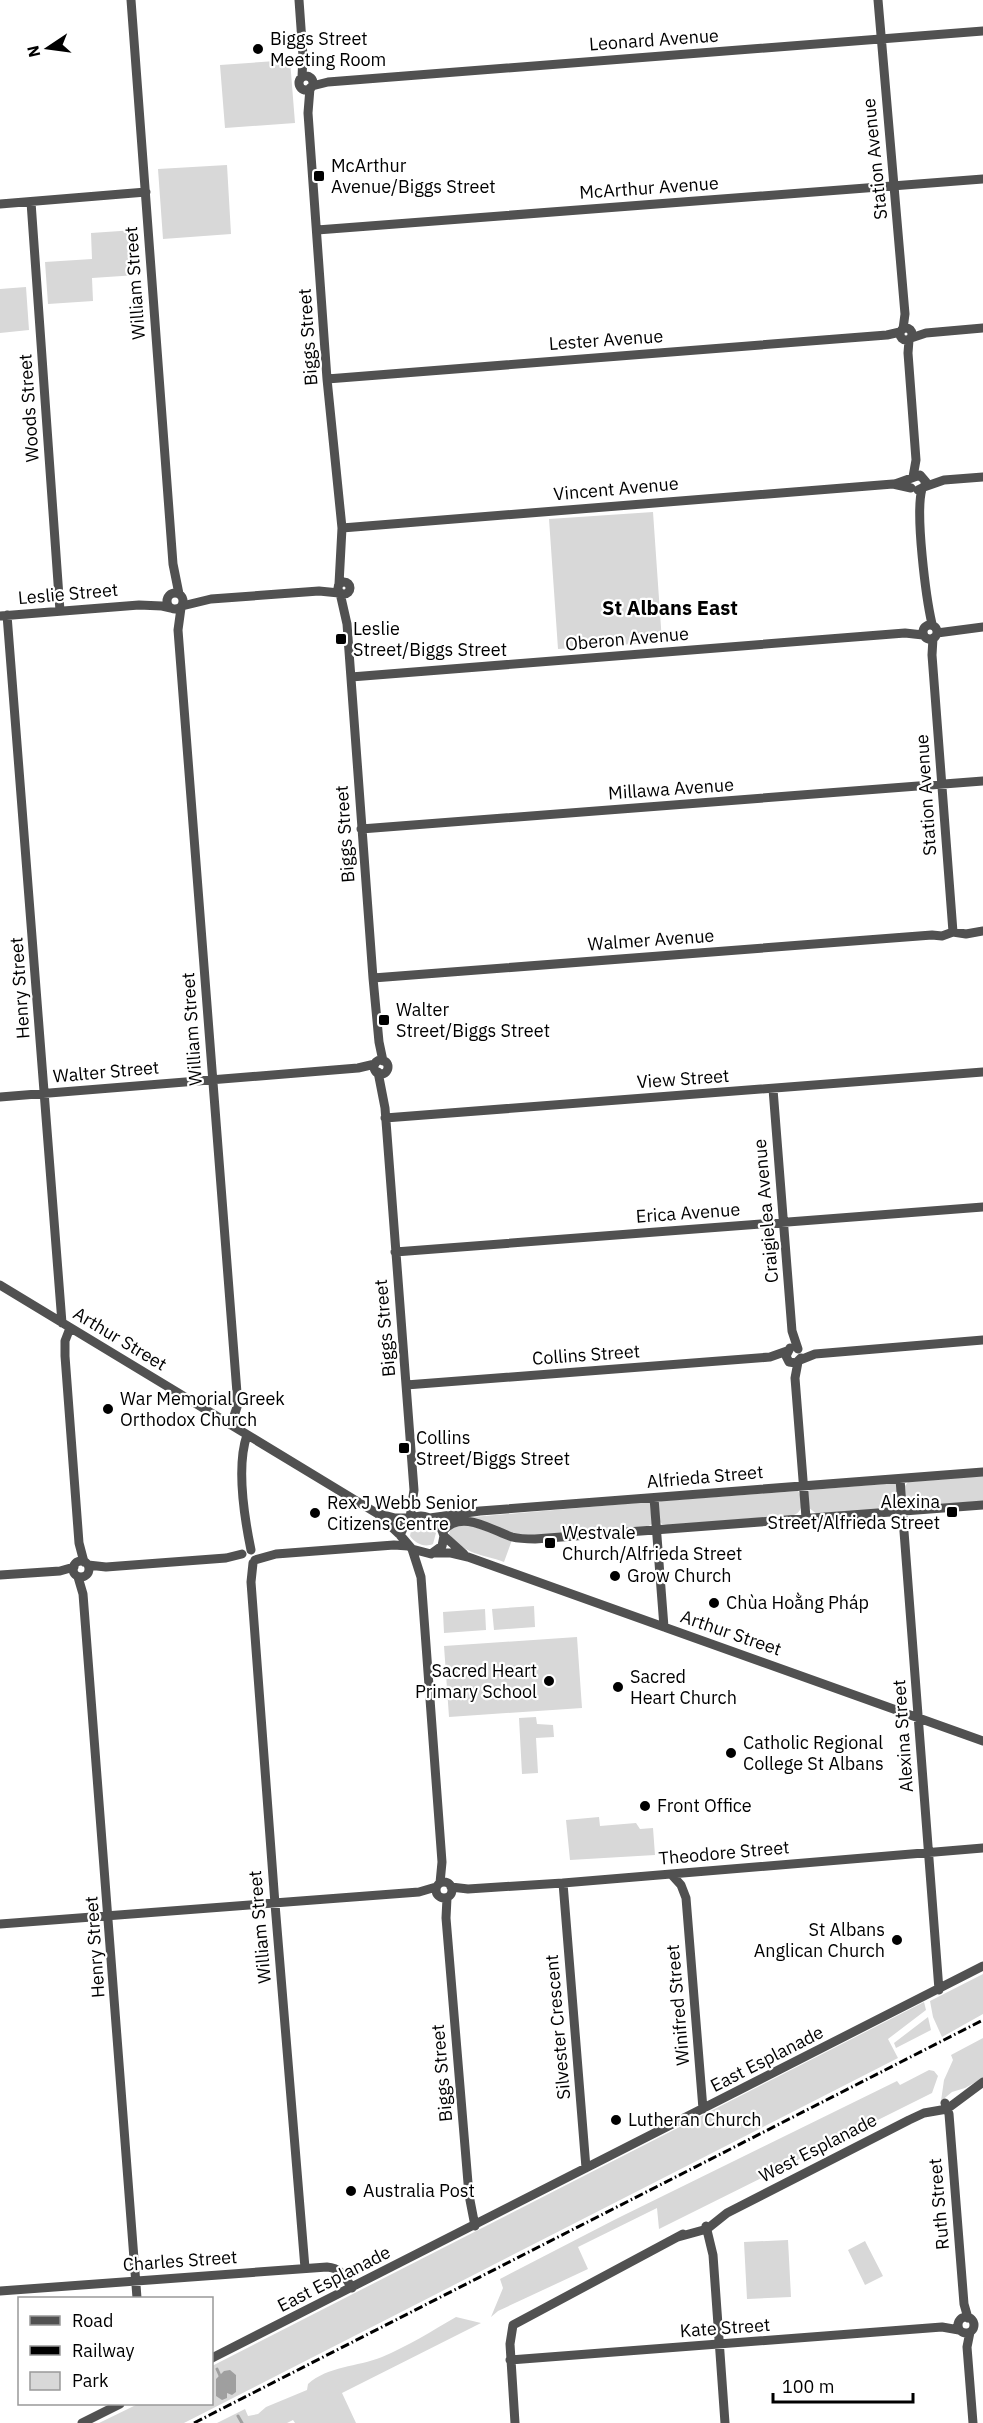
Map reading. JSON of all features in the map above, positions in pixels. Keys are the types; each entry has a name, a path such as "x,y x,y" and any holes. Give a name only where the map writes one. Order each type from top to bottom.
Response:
{"street":[{"name":"William Street","path":"131,0 237,1393 237,1407 231,1425"},
{"name":"Biggs Street","path":"299,0 303,56 308,82 308,112 327,378 342,528 339,589 347,624 379,1042 379,1067 383,1093 414,1490 409,1518"},
{"name":"Station Avenue","path":"878,0 905,314 952,929"},
{"name":"Leonard Avenue","path":"308,82 983,31"},
{"name":"McArthur Avenue","path":"317,230 983,179"},
{"path":"0,204 146,192"},
{"name":"Woods Street","path":"31,202 60,611"},
{"name":"Lester Avenue","path":"327,378 983,328"},
{"name":"Vincent Avenue","path":"342,528 983,477"},
{"name":"Biggs Street","path":"342,559 350,588 347,624"},
{"name":"Leslie Street","path":"3,616 319,591 339,589 345,582 350,588"},
{"name":"Henry Street","path":"3,616 66,1325 64,1347 137,2297"},
{"name":"Oberon Avenue","path":"351,677 983,627"},
{"name":"Millawa Avenue","path":"361,829 983,781"},
{"name":"Walmer Avenue","path":"373,978 942,936 952,929 962,934 983,931"},
{"name":"Walter Street","path":"0,1096 379,1067"},
{"name":"View Street","path":"385,1118 983,1072"},
{"name":"Craigielea Avenue","path":"773,1089 806,1518"},
{"name":"Erica Avenue","path":"395,1252 983,1207"},
{"name":"Arthur Street","path":"0,1285 378,1514 400,1534"},
{"name":"Collins Street","path":"406,1385 983,1340"},
{"name":"William Street","path":"247,1435 242,1462 305,2268"},
{"name":"Alfrieda Street","path":"428,1517 983,1472"},
{"name":"Alexina Street","path":"900,1479 939,1990"},
{"name":"Biggs Street","path":"414,1490 428,1517"},
{"path":"654,1498 664,1627"},
{"path":"0,1575 381,1546 410,1547 432,1553 442,1546 443,1534 449,1524 466,1522 487,1526 523,1539 903,1512 983,1504"},
{"name":"Arthur Street","path":"378,1514 409,1518"},
{"path":"381,1546 400,1534 409,1518 428,1517 437,1523 443,1534"},
{"path":"400,1534 410,1547"},
{"name":"Arthur Street","path":"443,1534 468,1557"},
{"name":"Biggs Street","path":"410,1547 421,1577 469,2195 475,2226"},
{"name":"Biggs Street","path":"421,1577 426,1561 432,1553"},
{"name":"Arthur Street","path":"432,1553 451,1553 468,1557 983,1741"},
{"name":"Theodore Street","path":"0,1924 563,1883 983,1848"},
{"name":"Winifred Street","path":"698,1872 688,1885 686,1898 703,2109"},
{"name":"Winifred Street","path":"670,1874 681,1884 686,1898"},
{"name":"Silvester Crescent","path":"563,1883 586,2168"},
{"name":"East Esplanade","path":"213,2358 983,1966"},
{"name":"West Esplanade","path":"510,2360 510,2330 516,2321 678,2237 706,2227 727,2213 924,2113 946,2106 983,2082"},
{"name":"Ruth Street","path":"946,2106 973,2423"},
{"path":"706,2227 713,2255 725,2423"},
{"name":"Charles Street","path":"0,2291 305,2268 337,2269 352,2288"},
{"name":"Kate Street","path":"510,2360 983,2324"},
{"path":"510,2360 515,2423"},
{"path":"82,2423 116,2405"}],"green space":[{"path":"290,60 295,123 225,128 220,65"},
{"path":"227,165 231,234 163,239 158,169"},
{"path":"135,230 137,275 92,278 93,301 48,304 45,262 92,259 91,233"},
{"path":"26,287 29,330 0,333 0,289"},
{"path":"653,512 662,642 558,649 549,519"},
{"path":"983,1476 983,1501 910,1506 906,1502 905,1486 908,1482"},
{"path":"896,1483 899,1505 896,1508 817,1514 809,1508 808,1492 810,1490"},
{"path":"798,1491 802,1504 800,1511 794,1515 668,1525 659,1521 658,1503 661,1501"},
{"path":"648,1502 652,1524 647,1527 522,1536 450,1521 450,1519"},
{"path":"420,1523 436,1533 433,1544 420,1544 410,1536 412,1525"},
{"path":"466,1524 512,1540 504,1562 467,1550 455,1541 449,1534 451,1528"},
{"path":"534,1606 535,1627 494,1630 492,1609"},
{"path":"485,1609 486,1630 444,1633 443,1612"},
{"path":"577,1637 582,1708 449,1717 444,1646"},
{"path":"536,1717 537,1724 553,1725 554,1737 536,1738 538,1773 522,1774 519,1718"},
{"path":"599,1817 600,1826 636,1823 640,1829 653,1828 655,1855 570,1860 566,1820"},
{"path":"983,1974 983,2014 942,2037 933,2017 930,2001"},
{"path":"924,2002 926,2010 888,2039 898,2058 184,2423 99,2423 136,2405 213,2405 213,2365"},
{"path":"928,2017 931,2030 896,2048 894,2043"},
{"path":"983,2038 983,2078 952,2092 941,2101 944,2080 953,2060 951,2055"},
{"path":"929,2070 934,2071 938,2076 932,2093 659,2229 657,2208 578,2247 588,2269 498,2311 491,2317 503,2288 500,2279 616,2219 897,2081 900,2085"},
{"path":"788,2240 791,2297 747,2299 744,2242"},
{"path":"865,2241 883,2276 865,2285 848,2250"},
{"path":"456,2317 481,2323 342,2393 356,2423 295,2423 293,2420 287,2423 217,2423 245,2409 248,2416 258,2414 266,2407 307,2390 308,2384 324,2374 382,2357"}],"shaded area":[{"path":"230,2370 236,2375 236,2392 232,2395 227,2393 227,2398 222,2400 216,2396 216,2379 224,2371"}],"waterway":[{"path":"217,2369 221,2378"},
{"path":"238,2416 242,2423"}],"railway":[{"path":"194,2423 983,2020"}],"place":[{"name":"Biggs Street Meeting Room","path":"258,49"},
{"name":"McArthur Avenue/Biggs Street","path":"319,176"},
{"name":"Leslie Street/Biggs Street","path":"341,639"},
{"name":"Walter Street/Biggs Street","path":"384,1020"},
{"name":"War Memorial Greek Orthodox Church","path":"108,1409"},
{"name":"Collins Street/Biggs Street","path":"404,1448"},
{"name":"Alexina Street/Alfrieda Street","path":"952,1512"},
{"name":"Rex J Webb Senior Citizens Centre","path":"315,1513"},
{"name":"Westvale Church/Alfrieda Street","path":"550,1543"},
{"name":"Grow Church","path":"615,1576"},
{"name":"Chùa Hoằng Pháp","path":"714,1603"},
{"name":"Sacred Heart Primary School","path":"549,1681"},
{"name":"Sacred Heart Church","path":"618,1687"},
{"name":"Catholic Regional College St Albans","path":"731,1753"},
{"name":"Front Office","path":"645,1806"},
{"name":"St Albans Anglican Church","path":"897,1940"},
{"name":"Lutheran Church","path":"616,2120"},
{"name":"Australia Post","path":"351,2191"}],"district":[{"name":"St Albans East","path":"670,608"}]}
